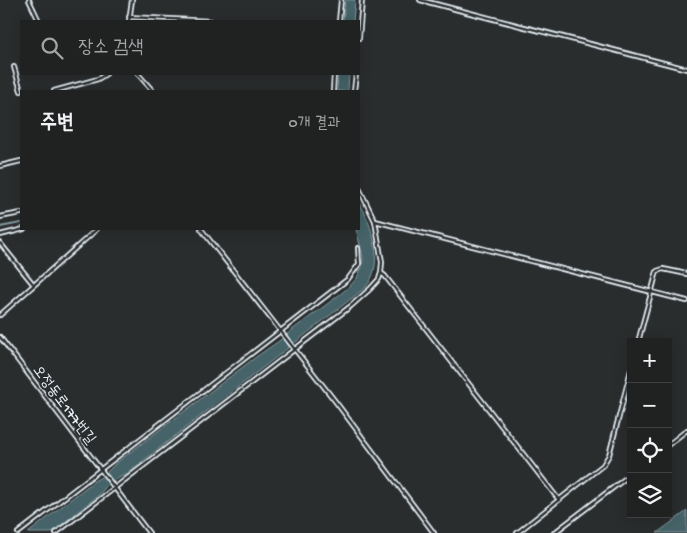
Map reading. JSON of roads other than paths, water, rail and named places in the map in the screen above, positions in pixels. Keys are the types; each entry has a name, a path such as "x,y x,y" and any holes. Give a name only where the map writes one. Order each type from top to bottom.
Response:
{"lane":[{"path":"29,0 39,20"},
{"path":"132,0 129,17 190,20"},
{"path":"339,20 341,0"},
{"path":"360,25 362,0"},
{"path":"420,0 687,69"},
{"path":"14,67 21,90"},
{"path":"58,90 98,79 104,75"},
{"path":"139,75 152,90"},
{"path":"144,75 145,81"},
{"path":"332,90 334,75"},
{"path":"354,90 356,75"},
{"path":"0,166 20,161"},
{"path":"56,533 363,296 375,284 381,273 382,257 375,220 360,190"},
{"path":"0,218 20,213"},
{"path":"375,220 687,301"},
{"path":"0,235 20,230"},
{"path":"0,315 96,230"},
{"path":"202,230 434,533"},
{"path":"0,243 34,284"},
{"path":"18,533 281,332 351,276 359,264 358,248"},
{"path":"639,338 655,274 660,268 687,274"},
{"path":"381,273 559,500"},
{"name":"오정동로177번길","path":"0,337 149,533"},
{"path":"517,533 603,465 609,455 628,383"},
{"path":"672,441 687,430"},
{"path":"554,533 627,477"}],"water":[{"path":"345,0 355,0 353,20 343,20"},
{"path":"338,75 349,75 348,90 337,90"},
{"path":"360,203 372,233 376,257 375,268 365,288 125,475 109,483 99,495 51,533 28,533 103,476 116,463 349,287 357,278 362,267 363,257 356,230 360,230"},
{"path":"687,511 687,533 657,533"}],"waterway":[{"path":"0,227 20,223"}]}
